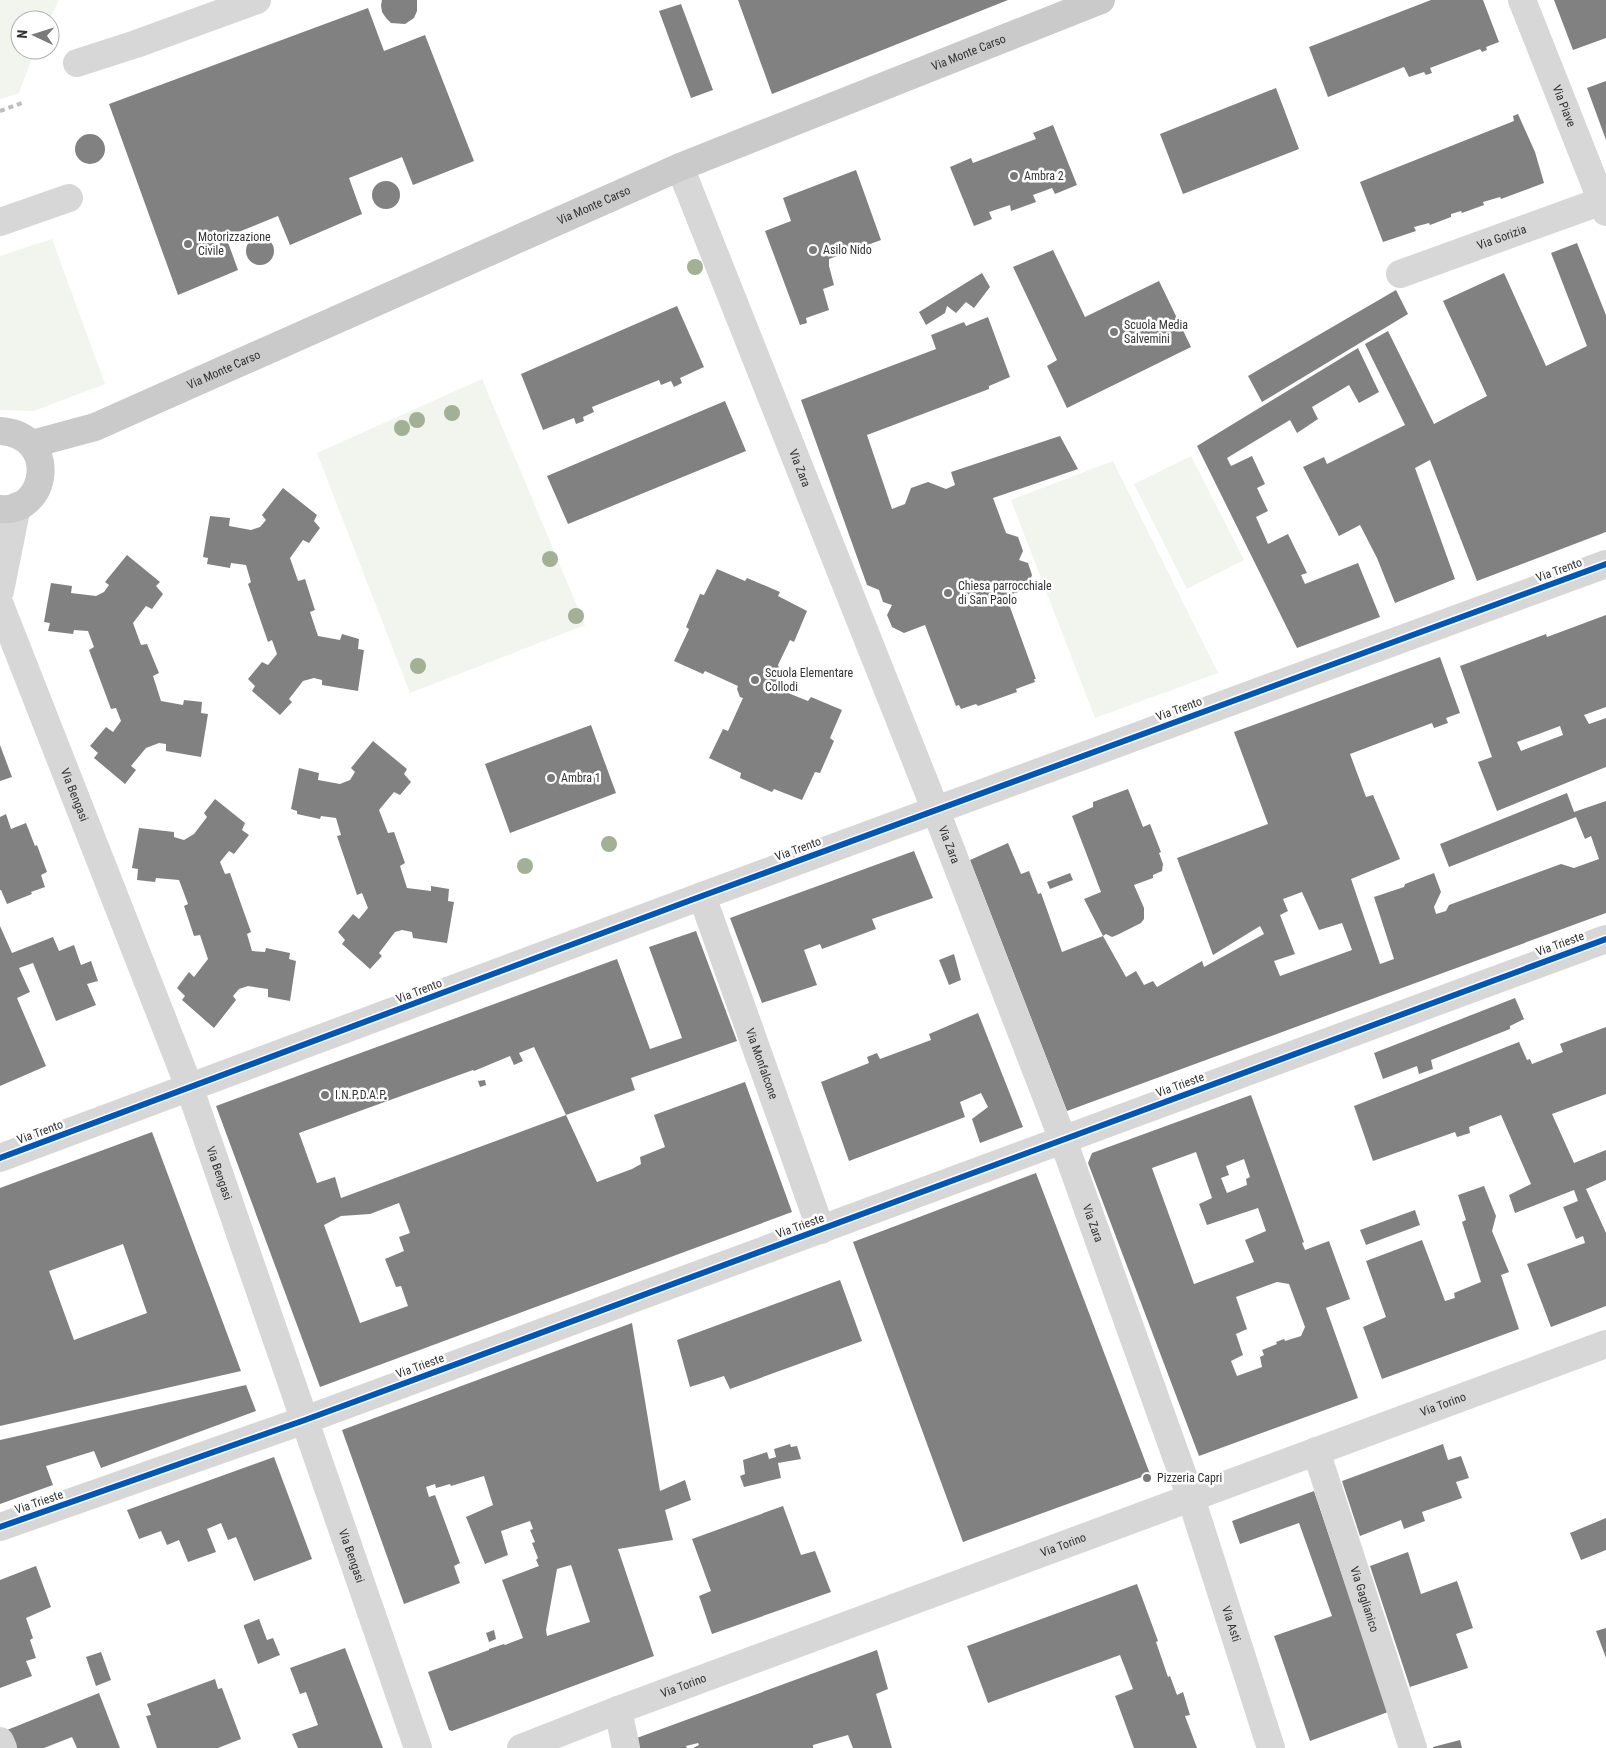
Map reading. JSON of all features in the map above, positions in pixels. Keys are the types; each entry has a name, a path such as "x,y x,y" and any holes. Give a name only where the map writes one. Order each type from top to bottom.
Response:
{"main road":[{"name":"Via Monte Carso","path":"36,456 95,427 680,167 1101,0"},
{"path":"0,430 10,431 22,436 36,456 40,479 35,491 27,500 8,508"}],"street":[{"path":"77,63 136,44 257,0"},
{"name":"Via Piave","path":"1522,0 1604,206"},
{"name":"Via Zara","path":"680,167 936,811 1064,1140 1191,1498"},
{"path":"0,222 69,198"},
{"name":"Via Gorizia","path":"1400,274 1604,206"},
{"path":"0,591 8,508"},
{"name":"Via Trento","path":"0,1158 190,1089 702,896 1606,564"},
{"name":"Via Bengasi","path":"0,606 190,1089 418,1748"},
{"name":"Via Monfalcone","path":"702,896 822,1230"},
{"name":"Via Trieste","path":"0,1527 305,1420 1606,939"},
{"name":"Via Torino","path":"520,1748 1606,1344"},
{"name":"Via Gaglianico","path":"1316,1451 1413,1748"},
{"name":"Via Asti","path":"1191,1498 1271,1748"},
{"path":"618,1710 626,1748"},
{"path":"0,1741 3,1748"}],"shaded area":[{"path":"0,0 59,0 54,10 10,10 10,60 31,60 19,93 0,99"},
{"path":"52,239 105,384 34,411 0,410 0,256"},
{"path":"482,379 585,625 410,693 317,453"},
{"path":"1191,456 1244,560 1187,589 1134,484"},
{"path":"1113,461 1218,673 1095,718 1011,500"}],"building":[{"path":"382,0 417,0 417,11 414,18 405,24 391,23 382,12"},
{"path":"738,0 1008,0 772,94"},
{"path":"1431,0 1483,0 1499,42 1486,47 1487,50 1482,52 1480,49 1430,68 1432,73 1426,75 1424,72 1409,77 1404,67 1328,97 1309,47"},
{"path":"1554,0 1606,0 1606,38 1573,50"},
{"path":"681,4 713,90 691,98 659,11"},
{"path":"368,8 384,51 425,35 474,161 413,185 402,157 349,178 362,214 290,245 278,216 226,237 238,270 178,295 109,104"},
{"path":"1606,81 1606,140 1587,88"},
{"path":"1276,88 1299,149 1183,194 1160,134"},
{"path":"1518,114 1535,152 1544,183 1501,199 1500,197 1483,202 1484,205 1462,213 1461,211 1451,214 1451,217 1430,225 1429,223 1414,227 1416,231 1383,242 1360,182 1514,121 1513,116"},
{"name":"Ambra 2","path":"1053,125 1077,185 1055,194 1052,188 1033,195 1036,202 1011,211 1010,205 989,212 992,219 974,226 950,167 971,158 973,163 1036,139 1033,133"},
{"path":"90,134 101,138 105,149 101,160 90,164 79,160 75,149 79,138"},
{"name":"Asilo Nido","path":"856,170 881,240 829,259 834,285 823,289 829,310 806,318 807,323 800,325 765,231 791,221 783,198"},
{"path":"386,181 396,185 400,195 396,205 386,209 376,205 372,195 376,185"},
{"path":"260,237 270,241 274,251 270,261 260,265 250,261 246,251 250,241"},
{"path":"1577,243 1606,315 1606,532 1477,581 1430,460 1415,468 1455,579 1395,603 1377,558 1360,525 1339,536 1303,467 1324,457 1327,464 1405,425 1365,344 1388,331 1434,424 1487,396 1443,301 1504,273 1546,366 1587,346 1551,253"},
{"name":"Scuola Media Salvemini","path":"1053,250 1085,317 1159,281 1191,347 1067,408 1047,366 1057,360 1013,267"},
{"path":"982,273 990,287 974,308 966,302 956,313 947,306 945,313 926,325 919,312"},
{"path":"1396,290 1408,314 1262,402 1248,376"},
{"path":"677,306 704,367 680,378 682,383 674,387 671,381 661,385 659,380 592,407 594,412 583,417 584,421 576,424 574,418 543,430 521,374"},
{"path":"988,317 1010,377 989,386 989,389 867,435 892,509 905,504 911,488 928,482 946,489 955,485 951,472 1060,436 1078,469 993,498 1006,533 1018,537 1023,551 1019,560 1028,563 1032,575 1027,589 1006,596 1036,679 1034,679 1035,682 1016,689 1017,692 978,706 976,704 961,709 959,705 956,706 925,625 904,633 892,627 887,615 892,605 883,602 879,590 867,585 801,400 936,349 931,335 964,322 966,326"},
{"path":"1358,348 1379,392 1359,403 1349,385 1312,407 1318,419 1297,433 1290,420 1227,458 1231,466 1252,456 1265,484 1257,488 1268,511 1256,517 1268,544 1288,534 1307,573 1301,575 1305,584 1358,563 1380,617 1297,648 1197,446"},
{"path":"725,401 746,451 568,524 547,476"},
{"path":"283,488 317,515 314,521 320,528 309,543 303,540 290,558 298,581 305,579 315,610 310,612 318,636 340,640 342,634 359,639 358,649 364,650 358,691 322,685 322,680 314,678 303,681 289,699 292,702 280,715 252,691 255,686 248,679 262,662 268,665 277,654 272,640 268,642 248,584 251,582 246,565 231,563 230,568 207,564 208,558 203,557 210,516 230,518 229,526 251,530 260,527 266,520 262,515"},
{"path":"127,555 160,582 156,586 163,594 152,609 146,606 133,623 141,645 147,644 159,673 153,676 161,701 183,705 184,700 202,702 201,713 208,714 201,757 166,751 166,744 159,743 146,748 131,766 136,770 125,784 94,758 98,753 90,746 106,727 113,732 121,721 116,708 111,709 89,650 94,647 88,631 74,630 73,634 48,631 50,623 44,622 51,583 72,586 71,593 96,596 104,592 109,585 105,582"},
{"name":"Scuola Elementare Collodi","path":"717,569 745,581 747,578 780,592 778,596 807,611 794,642 790,640 778,665 788,693 808,701 811,697 842,710 830,738 834,741 820,773 815,772 802,800 774,789 772,792 740,778 741,773 709,758 723,729 728,731 743,698 740,697 737,689 738,686 705,671 703,674 674,661 689,629 686,627 700,594 704,595"},
{"path":"1606,615 1606,707 1584,715 1589,724 1606,718 1606,767 1497,811 1478,762 1492,757 1460,666 1546,634 1547,637","holes":["1560,726 1563,735 1521,751 1517,742"]},
{"path":"1440,657 1460,713 1446,718 1448,723 1434,728 1432,723 1350,754 1366,797 1373,795 1400,859 1351,879 1380,964 1394,959 1374,897 1404,887 1405,884 1434,873 1441,892 1434,907 1436,914 1446,911 1449,905 1561,864 1574,868 1599,859 1591,836 1585,839 1576,817 1449,867 1440,844 1567,793 1574,812 1606,801 1606,913 1067,1111 970,860 1008,843 1021,874 1029,871 1038,894 1041,893 1062,952 1103,936 1126,977 1136,971 1144,985 1153,981 1157,987 1202,961 1204,967 1264,934 1260,926 1213,955 1177,858 1268,824 1234,732","holes":["1302,892 1319,930 1342,923 1352,950 1280,976 1274,961 1295,954 1280,915 1288,911 1283,899"]},
{"name":"Ambra 1","path":"591,725 616,793 510,833 485,764"},
{"path":"373,741 407,769 404,774 411,782 400,795 394,792 379,810 388,833 394,832 405,863 400,866 407,888 431,891 431,886 449,889 448,901 454,902 447,943 413,938 412,932 402,930 395,932 379,953 382,956 370,969 342,944 345,940 338,932 353,914 359,919 368,908 362,893 357,895 337,836 341,835 336,818 321,816 320,819 297,814 297,811 291,809 299,768 319,773 318,780 340,784 350,780 355,772 351,768"},
{"path":"0,745 12,777 0,781"},
{"path":"1128,789 1143,827 1150,824 1161,852 1159,853 1163,864 1162,871 1153,875 1153,878 1134,885 1144,908 1144,919 1141,923 1112,937 1106,934 1103,936 1084,899 1101,892 1072,816 1093,807 1093,802"},
{"path":"215,799 245,823 242,830 249,835 234,854 229,851 220,862 225,874 230,873 251,932 247,934 252,951 265,952 266,948 290,953 289,959 296,961 290,1001 268,997 268,989 248,986 239,989 233,996 236,1000 214,1028 182,1000 185,996 177,988 189,972 194,977 208,959 200,935 194,936 184,906 188,904 179,880 156,878 155,882 137,880 138,869 132,868 139,828 174,832 174,837 184,840 194,834 207,817 204,813"},
{"path":"6,814 11,829 26,823 47,872 41,875 45,887 7,904 0,890 0,817"},
{"path":"914,851 933,898 872,919 876,929 822,949 820,944 804,950 817,985 762,1003 730,918"},
{"path":"1070,873 1073,880 1050,889 1047,882"},
{"path":"0,926 12,953 53,937 59,951 74,945 81,965 91,961 98,981 87,984 96,1005 56,1021 33,963 19,968 30,992 17,998 46,1066 0,1086"},
{"path":"696,931 737,1041 631,1078 635,1090 566,1115 597,1182 632,1169 641,1164 640,1157 665,1147 654,1115 745,1082 792,1212 320,1387 216,1106 617,959 650,1049 682,1038 649,947","holes":["534,1047 566,1115 341,1198 335,1177 317,1183 299,1133 474,1071 510,1056 514,1065 523,1061 519,1053","399,1203 410,1233 399,1237 404,1251 385,1259 396,1287 401,1286 408,1306 360,1323 324,1225 341,1216 370,1214"]},
{"path":"954,954 961,980 949,985 939,960"},
{"path":"1515,998 1524,1019 1510,1026 1510,1029 1431,1060 1433,1069 1419,1074 1417,1066 1383,1079 1374,1053"},
{"path":"978,1013 1023,1127 980,1143 972,1119 988,1107 981,1093 960,1102 965,1117 849,1161 821,1082 869,1063 867,1057 877,1053 880,1059 931,1040 929,1034"},
{"path":"1606,1027 1606,1094 1552,1114 1574,1163 1606,1150 1606,1180 1586,1189 1606,1233 1606,1306 1551,1327 1527,1264 1585,1243 1583,1236 1576,1239 1563,1207 1578,1201 1574,1190 1515,1213 1509,1195 1531,1184 1501,1115 1469,1127 1470,1133 1457,1137 1455,1132 1373,1161 1354,1106 1519,1042 1527,1060 1530,1059 1532,1064 1563,1052 1560,1044"},
{"path":"485,1080 486,1085 480,1087 478,1081"},
{"path":"1251,1095 1304,1242 1302,1243 1305,1250 1329,1241 1350,1299 1326,1308 1358,1398 1199,1456 1088,1163 1092,1153","holes":["1196,1152 1212,1198 1199,1204 1207,1225 1258,1208 1266,1231 1245,1240 1254,1262 1194,1284 1152,1168","1244,1159 1250,1177 1246,1179 1247,1185 1227,1193 1221,1178 1229,1175 1226,1166","1277,1282 1289,1284 1305,1327 1301,1336 1285,1341 1284,1339 1262,1350 1264,1355 1260,1357 1262,1367 1237,1376 1231,1361 1243,1355 1236,1334 1247,1329 1236,1297"]},
{"path":"152,1132 241,1371 0,1426 0,1188","holes":["123,1244 147,1313 74,1340 49,1271"]},
{"path":"1036,1173 1150,1474 963,1542 853,1242"},
{"path":"1484,1186 1496,1216 1492,1231 1509,1272 1501,1275 1519,1329 1382,1379 1363,1327 1386,1317 1366,1261 1422,1240 1445,1301 1455,1298 1454,1293 1481,1282 1462,1222 1466,1220 1458,1195"},
{"path":"1415,1210 1420,1225 1366,1245 1360,1230"},
{"path":"840,1280 862,1341 730,1389 724,1376 690,1387 677,1340"},
{"path":"632,1323 660,1491 685,1480 691,1500 665,1510 673,1540 618,1549 654,1656 452,1731 449,1730 428,1672 523,1638 502,1580 539,1566 532,1543 535,1542 530,1530 533,1529 530,1521 501,1531 508,1555 485,1564 466,1517 493,1505 484,1476 451,1486 450,1484 436,1488 435,1484 426,1487 429,1497 435,1495 460,1563 454,1566 460,1583 404,1604 342,1430","holes":["571,1565 590,1622 547,1636 546,1630 557,1569"]},
{"path":"246,1385 256,1411 101,1468 94,1451 46,1466 53,1485 0,1504 0,1440"},
{"path":"790,1444 791,1447 797,1446 801,1459 778,1463 781,1478 744,1487 740,1476 745,1474 743,1460 767,1452 769,1459 776,1457 774,1449"},
{"path":"1443,1444 1448,1460 1461,1456 1469,1478 1456,1482 1462,1498 1422,1512 1425,1521 1404,1529 1401,1520 1360,1536 1342,1481"},
{"path":"274,1457 312,1559 254,1581 236,1537 228,1540 221,1523 207,1529 216,1552 188,1562 179,1540 167,1545 161,1531 139,1539 127,1510"},
{"path":"1314,1491 1388,1712 1310,1741 1274,1636 1332,1616 1299,1523 1240,1544 1232,1521"},
{"path":"783,1506 801,1555 815,1551 831,1592 712,1634 699,1596 711,1591 692,1539"},
{"path":"1606,1518 1606,1550 1581,1560 1570,1533"},
{"path":"1408,1552 1421,1594 1457,1581 1473,1628 1456,1634 1468,1668 1410,1687 1370,1566"},
{"path":"36,1566 51,1607 26,1618 33,1638 30,1640 36,1658 26,1661 32,1676 0,1688 0,1580"},
{"path":"1137,1584 1158,1641 1156,1642 1168,1677 1170,1676 1177,1695 1183,1692 1190,1715 1185,1716 1197,1748 1134,1748 1115,1696 1133,1689 1120,1655 988,1703 967,1646"},
{"path":"259,1619 267,1640 273,1638 280,1655 258,1664 244,1625"},
{"path":"1606,1628 1606,1658 1596,1631"},
{"path":"494,1630 496,1639 489,1642 486,1633"},
{"path":"345,1648 383,1748 298,1748 292,1734 318,1725 306,1692 300,1694 290,1668"},
{"path":"877,1650 888,1689 876,1694 892,1748 853,1748 848,1735 813,1745 813,1748 693,1748 699,1745 698,1743 686,1746 687,1748 636,1748 634,1739"},
{"path":"101,1652 111,1680 96,1686 86,1657"},
{"path":"215,1679 218,1689 222,1688 241,1739 218,1748 157,1748 146,1716 151,1715 147,1704"},
{"path":"99,1693 120,1748 77,1748 72,1737 44,1748 13,1748 7,1730"},
{"path":"1460,1740 1462,1748 1433,1748 1433,1747"}],"railway":[{"path":"0,111 22,103"}],"cycle path":[{"path":"0,1158 702,896 1606,564"},
{"path":"0,1527 305,1420 1606,939"}],"place":[{"name":"Ambra 2","path":"1014,176"},
{"name":"Motorizzazione Civile","path":"188,244"},
{"name":"Asilo Nido","path":"813,250"},
{"name":"Scuola Media Salvemini","path":"1114,332"},
{"name":"Chiesa parrocchiale di San Paolo","path":"948,593"},
{"name":"Scuola Elementare Collodi","path":"755,680"},
{"name":"Ambra 1","path":"551,778"},
{"name":"I.N.P.D.A.P.","path":"325,1095"},
{"name":"Pizzeria Capri","path":"1147,1478"}]}
